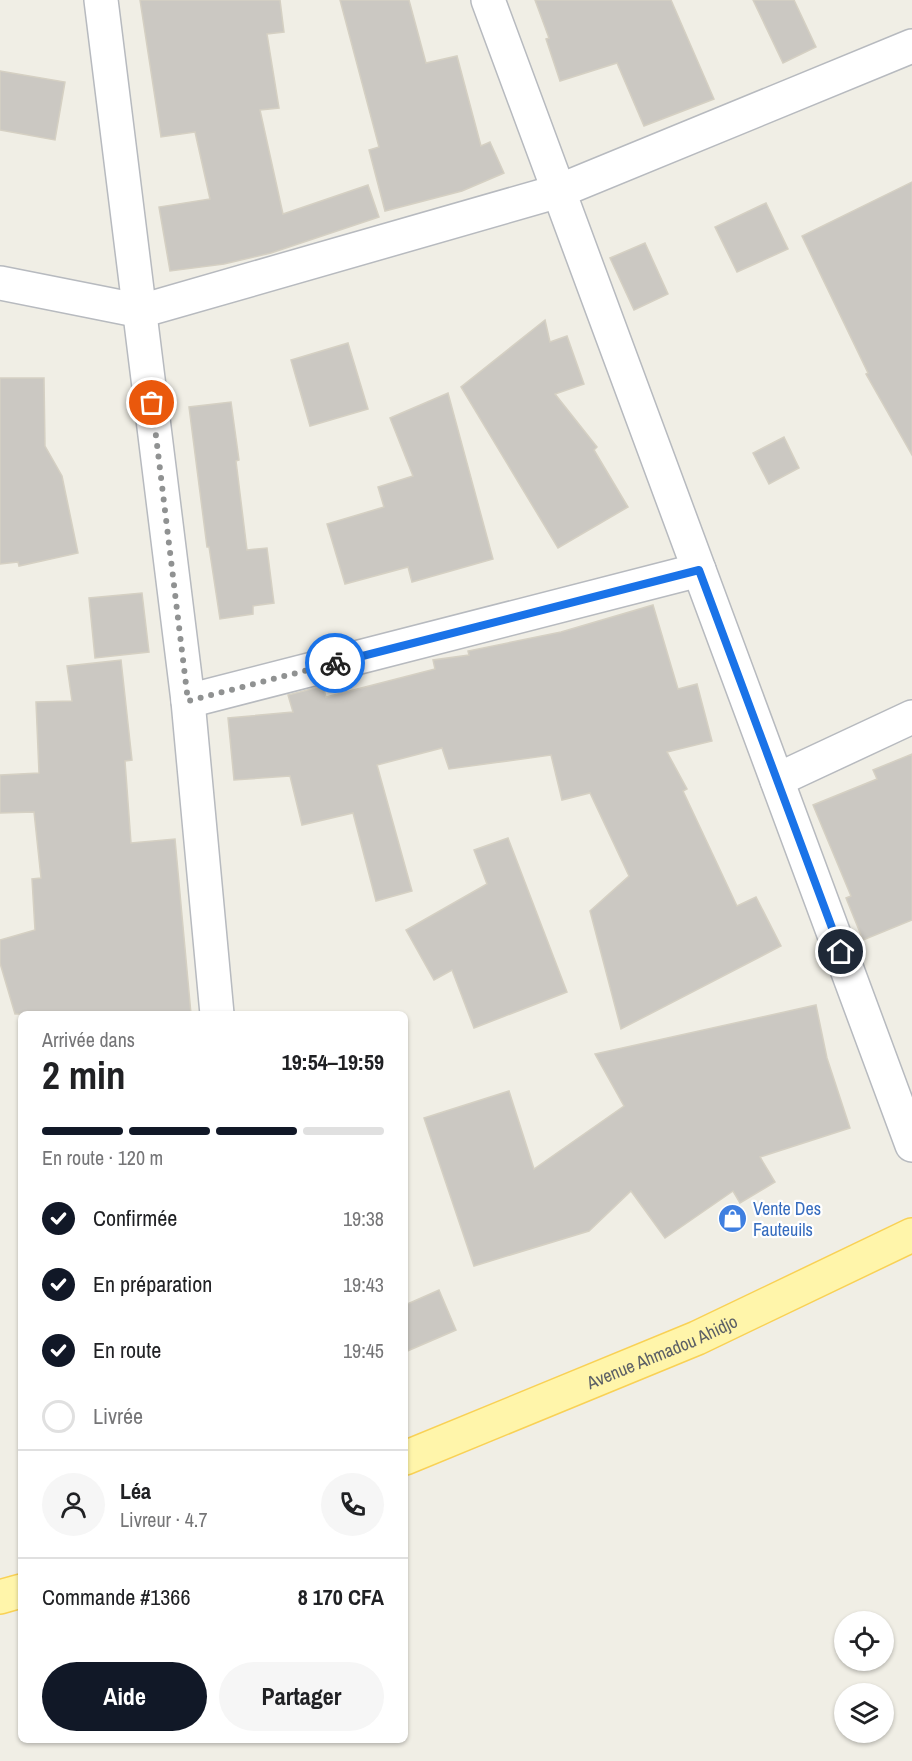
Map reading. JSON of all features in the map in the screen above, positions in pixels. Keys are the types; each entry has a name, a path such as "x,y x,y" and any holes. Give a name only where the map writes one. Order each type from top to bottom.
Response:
{"main road":[{"name":"Avenue Ahmadou Ahidjo","path":"408,1457 697,1338 912,1235"},
{"path":"0,1597 18,1592"}],"street":[{"path":"101,0 188,701 217,1011"},
{"path":"488,0 912,1145"},
{"path":"0,283 141,311 559,192 912,46"},
{"path":"188,701 699,570"},
{"path":"777,780 912,717"}],"building":[{"path":"140,0 280,0 284,32 267,34 279,108 260,110 283,214 368,185 379,217 271,253 224,264 170,271 159,207 210,199 195,132 161,137"},
{"path":"340,0 409,0 426,63 457,56 481,146 490,142 504,173 462,191 385,211 369,150 379,147"},
{"path":"535,0 671,0 714,99 644,126 617,63 560,81 546,39 549,38"},
{"path":"753,0 794,0 816,47 783,63"},
{"path":"0,71 65,82 55,140 0,130"},
{"path":"912,182 912,455 866,374 868,373 802,236"},
{"path":"766,203 788,249 737,272 715,227"},
{"path":"645,243 668,294 634,310 610,258"},
{"path":"545,320 550,342 567,336 584,384 555,394 597,447 594,450 628,507 558,548 461,387"},
{"path":"348,343 368,409 310,426 291,360"},
{"path":"0,378 44,378 45,446 62,476 78,553 19,566 18,562 0,564"},
{"path":"448,393 493,559 412,582 408,567 345,584 327,524 384,507 378,487 413,476 390,418"},
{"path":"231,402 247,550 267,548 274,603 253,606 253,614 220,619 209,547 207,547 189,407"},
{"path":"784,437 799,468 769,484 753,453"},
{"path":"142,593 149,652 95,658 89,598"},
{"path":"653,605 678,689 697,684 712,741 667,752 687,789 683,791 737,906 756,897 781,946 621,1029 590,911 629,876 590,793 562,800 551,755 449,769 442,748 377,765 412,891 376,901 353,813 302,825 290,776 234,780 228,718 293,712 288,695 323,686 326,697 435,669 433,660 469,655 468,651 561,632"},
{"path":"121,660 132,760 125,761 131,843 175,839 191,1011 18,1011 18,1014 15,1014 0,963 0,940 35,930 32,879 41,878 34,812 0,813 0,775 39,773 36,702 72,701 67,666"},
{"path":"912,754 912,920 863,940 846,898 851,896 813,805 877,779 873,770"},
{"path":"508,838 567,992 474,1028 452,970 434,980 406,930 487,884 474,850"},
{"path":"816,1005 827,1058 850,1128 760,1157 775,1182 740,1203 733,1191 665,1238 631,1191 589,1231 474,1266 424,1118 509,1091 534,1169 624,1106 595,1054"},
{"path":"439,1290 456,1330 408,1351 408,1304"}],"way so far":[{"path":"152,403 188,701 335,663"}],"place":[{"name":"Vente Des Fauteuils","path":"732,1218"}],"route":[{"path":"335,663 699,570 841,952"}]}
